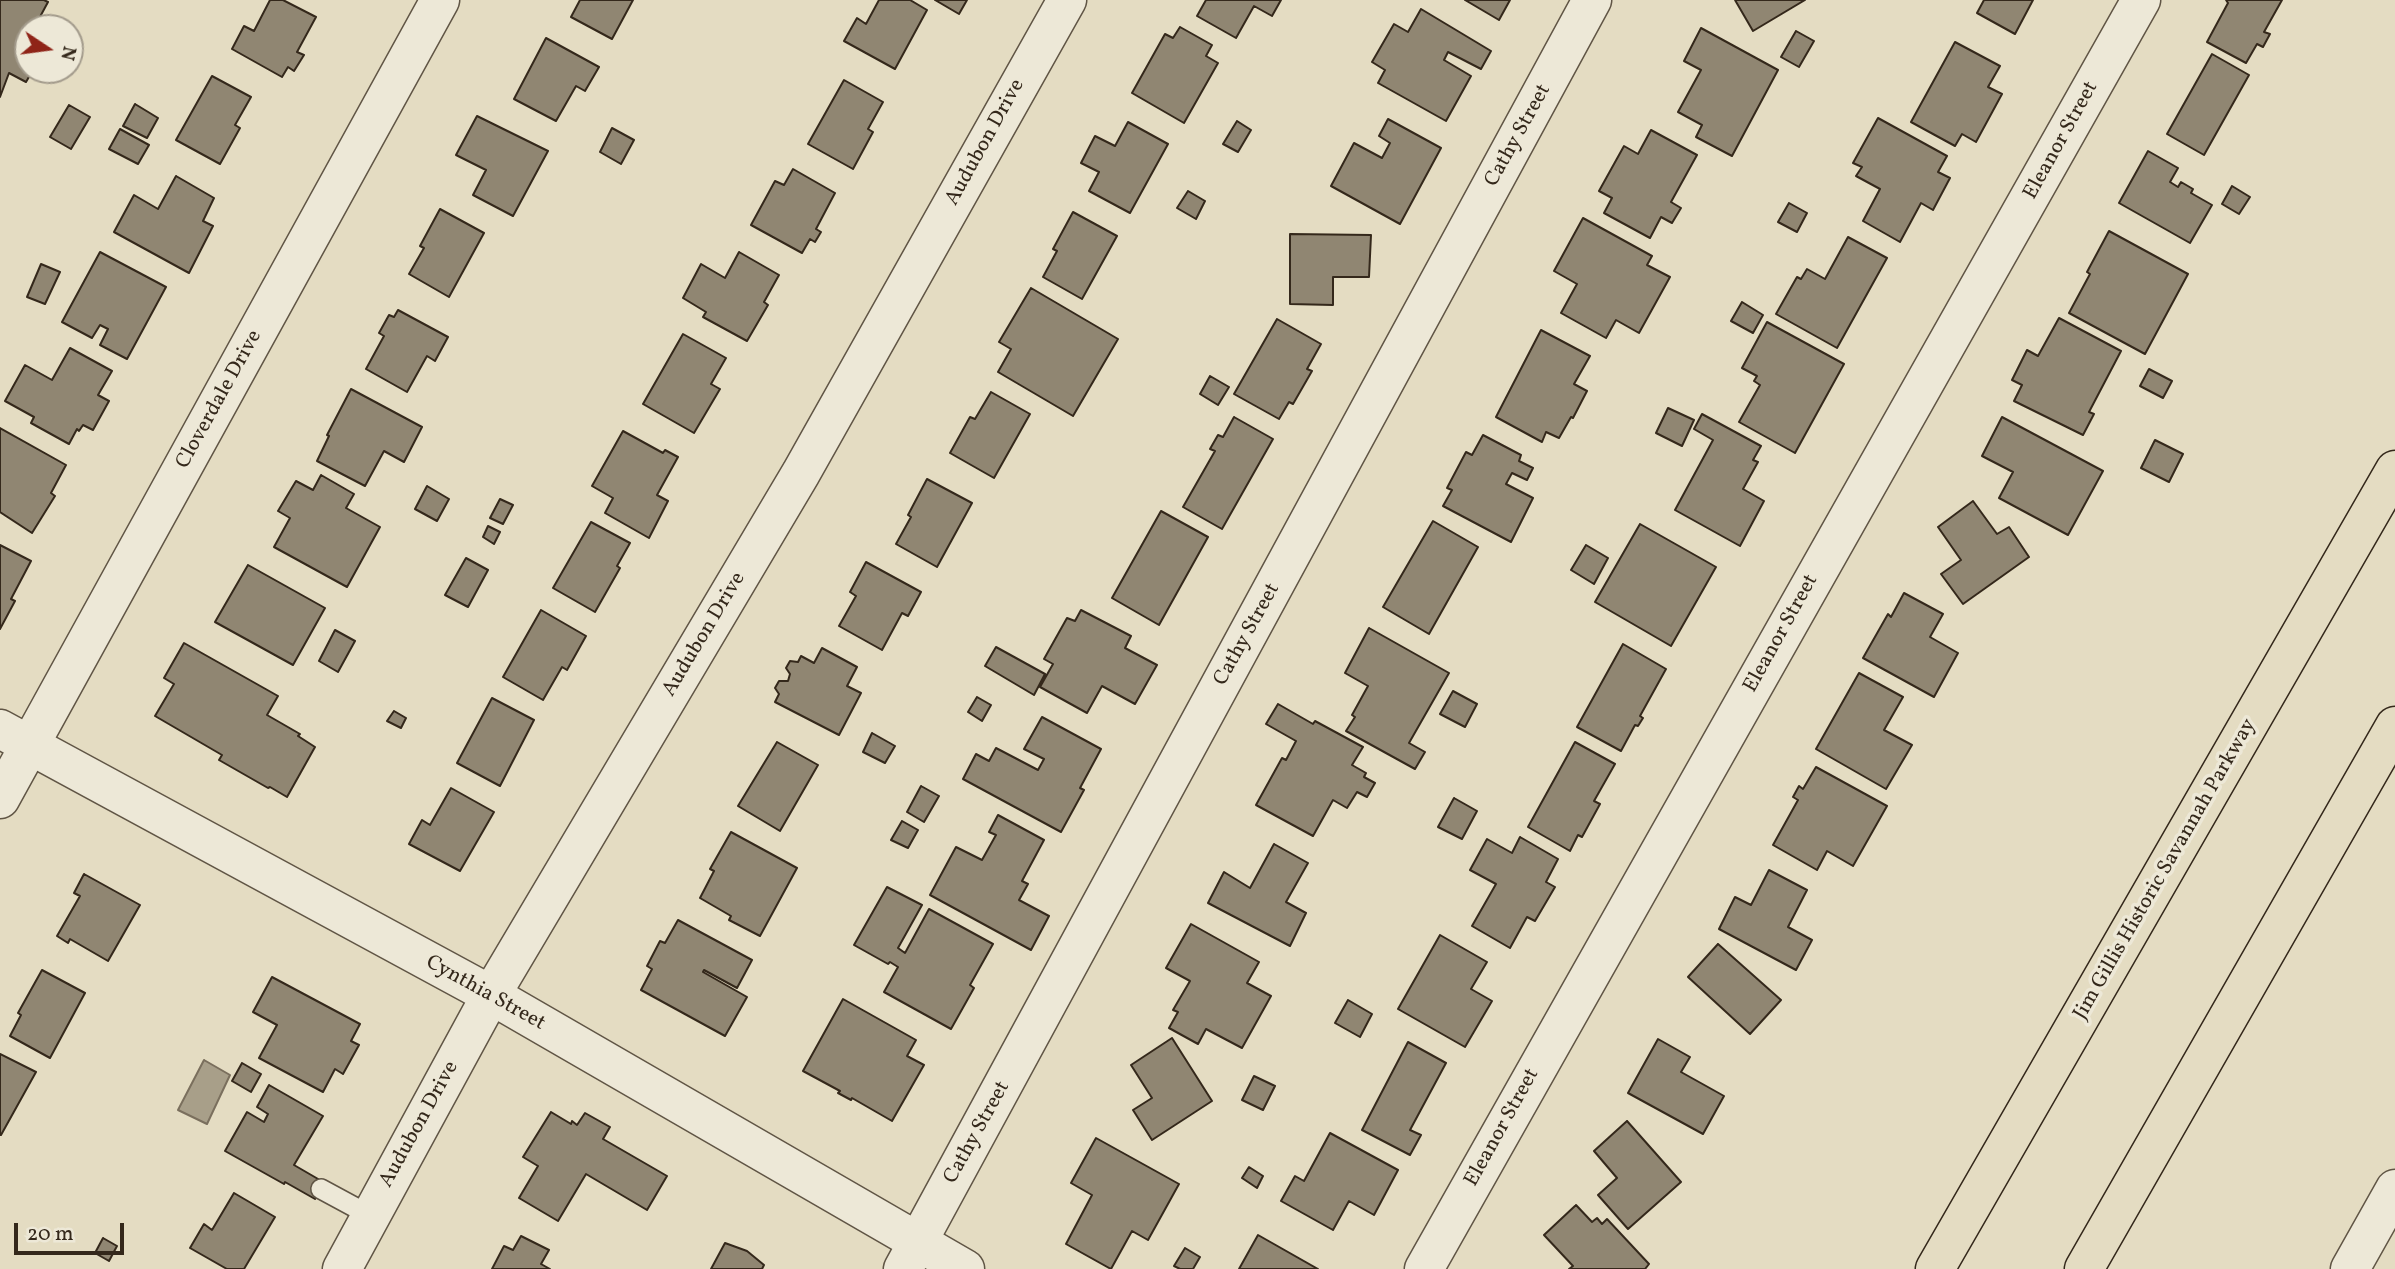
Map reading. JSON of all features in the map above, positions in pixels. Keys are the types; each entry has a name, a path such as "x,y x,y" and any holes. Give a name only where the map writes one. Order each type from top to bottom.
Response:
{"highway":[{"name":"Jim Gillis Historic Savannah Parkway","path":"1935,1269 2395,470"},
{"path":"2084,1269 2395,726"}],"street":[{"name":"Cloverdale Drive","path":"0,799 15,737 440,0"},
{"name":"Audubon Drive","path":"342,1269 491,995 801,473 1066,0"},
{"name":"Cathy Street","path":"911,1256 1592,0"},
{"name":"Eleanor Street","path":"1423,1269 2141,0"},
{"name":"Cynthia Street","path":"15,737 491,995 911,1256 965,1269"},
{"path":"2350,1269 2395,1189"}],"lane":[{"path":"321,1189 371,1216"}],"shaded area":[{"path":"204,1060 230,1075 207,1124 178,1110"}],"building":[{"path":"0,0 44,0 48,2 42,14 14,14 14,76 9,73 0,97"},
{"path":"270,0 283,0 316,17 297,52 304,55 294,71 288,67 282,77 232,49 244,26 254,31"},
{"path":"580,0 633,0 612,39 571,17"},
{"path":"879,0 910,0 927,10 895,69 844,41 857,18 866,24"},
{"path":"935,0 967,0 959,14"},
{"path":"1206,0 1281,0 1272,16 1254,6 1236,38 1197,16"},
{"path":"1465,0 1510,0 1499,20"},
{"path":"1735,0 1805,0 1753,31"},
{"path":"1984,0 2033,0 2015,34 1977,13"},
{"path":"2226,0 2282,0 2264,32 2270,34 2263,47 2257,44 2246,63 2207,42 2228,3"},
{"path":"1421,9 1491,51 1481,69 1448,52 1444,60 1471,76 1446,121 1378,83 1385,70 1372,62 1394,24 1408,32"},
{"path":"1180,27 1212,45 1206,56 1218,63 1184,123 1132,93 1165,34 1173,38"},
{"path":"1701,28 1778,70 1732,156 1696,137 1702,125 1678,112 1701,70 1684,61"},
{"path":"1796,31 1814,41 1799,67 1781,57"},
{"path":"546,38 599,67 585,91 576,86 556,121 514,99"},
{"path":"1955,42 2000,66 1988,87 2002,94 1976,142 1962,134 1955,146 1911,122"},
{"path":"2212,54 2249,75 2204,155 2167,134"},
{"path":"212,76 251,97 235,125 240,128 220,164 176,140"},
{"path":"844,80 883,102 868,129 873,132 853,169 808,144"},
{"path":"135,104 158,118 147,138 123,126"},
{"path":"69,105 90,117 71,149 50,137"},
{"path":"477,116 548,151 513,216 473,195 486,170 456,155"},
{"path":"1878,118 1947,156 1938,172 1950,178 1933,210 1921,203 1900,242 1863,221 1880,189 1856,176 1862,167 1853,163"},
{"path":"1388,119 1441,148 1400,224 1331,186 1354,143 1382,158 1390,143 1379,136"},
{"path":"1237,121 1251,130 1238,152 1223,144"},
{"path":"1128,122 1168,144 1130,213 1089,191 1099,172 1081,163 1095,136 1115,146"},
{"path":"612,128 634,140 621,164 600,152"},
{"path":"120,129 149,145 138,164 109,149"},
{"path":"1651,130 1697,155 1671,202 1681,208 1672,223 1661,217 1650,238 1604,213 1612,198 1599,191 1624,146 1638,154"},
{"path":"2148,151 2178,168 2170,182 2178,187 2181,182 2193,189 2191,193 2212,205 2190,243 2119,203"},
{"path":"793,169 835,193 816,229 821,232 815,242 810,239 802,253 751,225 775,181 784,185"},
{"path":"176,176 214,198 203,221 213,226 189,273 114,232 134,195 158,209"},
{"path":"2232,186 2250,197 2239,214 2222,204"},
{"path":"1188,191 1205,201 1196,219 1177,208"},
{"path":"1789,203 1807,213 1797,232 1778,222"},
{"path":"440,209 484,233 449,297 409,274 424,248 420,246"},
{"path":"1073,212 1117,236 1082,299 1043,277 1057,251 1053,249"},
{"path":"1583,218 1652,256 1647,265 1670,277 1639,333 1616,320 1606,338 1561,313 1577,284 1554,271"},
{"path":"2109,231 2188,274 2145,354 2069,313"},
{"path":"1290,234 1371,235 1369,277 1333,277 1333,305 1290,304"},
{"path":"1848,237 1887,258 1837,348 1776,314 1797,277 1801,279 1807,269 1825,279"},
{"path":"100,252 166,287 127,359 100,345 108,329 100,325 92,338 62,322"},
{"path":"739,252 779,275 764,302 768,305 747,341 703,317 706,312 683,298 701,264 725,278"},
{"path":"41,264 60,272 45,304 27,297"},
{"path":"1031,288 1118,339 1073,416 998,372 1011,349 999,342"},
{"path":"1742,302 1763,315 1753,333 1731,321"},
{"path":"398,310 448,337 435,361 427,356 407,392 366,369 384,336 379,333 389,315 394,317"},
{"path":"2059,318 2121,351 2089,412 2094,414 2083,435 2014,401 2022,385 2012,380 2027,350 2038,356"},
{"path":"1277,319 1321,344 1307,369 1312,371 1293,404 1289,402 1279,419 1234,394"},
{"path":"1767,322 1844,364 1795,453 1739,422 1760,385 1754,381 1757,376 1742,368"},
{"path":"1541,330 1590,356 1574,384 1587,391 1573,418 1571,417 1559,438 1546,432 1542,442 1496,417"},
{"path":"683,334 726,358 711,384 720,389 694,433 643,404"},
{"path":"70,348 112,371 98,395 109,401 93,430 83,425 79,431 77,429 69,444 31,423 34,417 5,401 25,365 52,380"},
{"path":"2149,369 2172,381 2163,398 2140,386"},
{"path":"1210,376 1229,387 1218,405 1200,394"},
{"path":"351,389 422,427 404,462 384,451 365,486 317,461"},
{"path":"991,392 1030,414 994,478 950,453 970,417 975,419"},
{"path":"1668,408 1694,420 1682,446 1656,433"},
{"path":"1702,414 1761,446 1753,460 1758,462 1743,489 1764,501 1740,546 1675,510 1713,440 1694,429"},
{"path":"1234,417 1273,439 1222,529 1183,507 1215,451 1210,449 1218,435 1223,437"},
{"path":"2002,417 2103,471 2068,535 1999,498 2013,472 1982,456"},
{"path":"0,428 66,465 51,493 55,496 32,533 0,512"},
{"path":"623,431 663,453 665,450 678,457 657,495 668,501 649,538 605,513 613,498 592,486"},
{"path":"1483,435 1521,455 1519,461 1533,468 1527,480 1512,473 1506,484 1533,498 1511,542 1443,506 1452,490 1447,488 1466,452 1472,455"},
{"path":"2155,440 2183,454 2169,482 2141,468"},
{"path":"321,475 354,494 346,508 380,527 347,587 274,547 290,518 278,511 296,481 313,490"},
{"path":"927,479 972,503 937,567 896,544"},
{"path":"427,486 449,499 437,521 415,509"},
{"path":"500,499 513,505 503,524 490,518"},
{"path":"1973,501 1997,534 2009,527 2029,557 1963,604 1941,574 1961,560 1938,527"},
{"path":"1161,511 1208,537 1159,625 1112,598"},
{"path":"1433,521 1478,547 1429,634 1383,607"},
{"path":"591,522 630,543 617,566 620,568 595,612 553,588"},
{"path":"1640,524 1716,567 1671,646 1595,602"},
{"path":"488,526 500,532 494,544 483,537"},
{"path":"0,545 31,561 11,599 15,601 0,629"},
{"path":"1586,545 1608,558 1594,584 1571,570"},
{"path":"466,558 488,570 468,607 445,595"},
{"path":"866,562 921,592 908,616 902,613 882,650 839,626 856,596 850,592"},
{"path":"248,565 325,608 293,665 215,622"},
{"path":"1904,593 1943,614 1930,637 1958,653 1934,697 1863,658 1888,614 1891,617"},
{"path":"541,610 586,636 567,670 562,667 543,700 503,677"},
{"path":"1081,610 1131,636 1125,648 1157,665 1135,704 1102,686 1087,713 1040,687 1053,664 1044,659 1067,618 1075,621"},
{"path":"1369,628 1449,673 1409,743 1425,752 1415,769 1346,731 1368,686 1345,673"},
{"path":"335,630 355,641 338,672 319,661"},
{"path":"184,643 278,696 267,715 300,734 298,736 315,747 287,797 219,760 222,755 155,716 174,684 164,678"},
{"path":"1623,644 1666,669 1640,716 1643,718 1638,726 1635,725 1621,751 1577,727"},
{"path":"996,647 1045,674 1034,695 985,666"},
{"path":"822,648 857,667 847,686 861,693 839,735 775,702 779,694 775,688 779,681 788,681 790,674 786,668 790,661 798,662 801,656 814,663"},
{"path":"1859,673 1903,697 1884,730 1912,745 1886,789 1816,749"},
{"path":"1453,691 1477,704 1465,727 1440,714"},
{"path":"977,697 991,705 982,721 968,712"},
{"path":"492,698 534,720 500,786 457,763"},
{"path":"1278,704 1363,747 1352,765 1366,773 1364,777 1375,783 1367,797 1357,792 1347,808 1333,800 1313,836 1256,805 1282,758 1286,760 1296,741 1266,724"},
{"path":"394,711 406,718 401,728 387,721"},
{"path":"1042,717 1101,749 1080,788 1084,790 1061,832 963,779 976,754 989,761 996,748 1038,770 1044,759 1024,749"},
{"path":"872,733 895,746 885,763 863,752"},
{"path":"777,742 818,765 780,831 738,806"},
{"path":"1575,742 1615,764 1594,801 1600,804 1582,837 1578,835 1570,851 1528,827"},
{"path":"1816,767 1887,806 1853,866 1827,851 1817,870 1773,845 1798,800 1793,797 1799,786 1803,789"},
{"path":"921,786 939,796 924,822 907,812"},
{"path":"451,788 494,812 460,871 409,844 422,820 430,825"},
{"path":"1454,798 1477,811 1462,839 1438,827"},
{"path":"998,815 1044,840 1022,881 1028,884 1019,900 1049,916 1031,950 930,895 956,847 982,860 996,835 989,832"},
{"path":"902,821 918,830 908,848 891,840"},
{"path":"731,832 797,868 760,936 729,920 731,916 700,898 714,871 710,869"},
{"path":"1520,837 1558,859 1546,882 1555,887 1535,921 1527,917 1510,948 1472,926 1496,884 1470,870 1487,839 1512,853"},
{"path":"1274,844 1308,863 1286,902 1306,913 1290,946 1208,903 1224,872 1250,888"},
{"path":"1769,870 1807,890 1788,927 1812,940 1796,970 1719,929 1735,897 1751,905"},
{"path":"84,874 140,905 108,961 70,939 68,943 57,936 80,896 74,893"},
{"path":"887,887 922,905 898,948 905,953 929,909 993,944 970,985 974,988 951,1029 884,992 898,967 854,945"},
{"path":"678,920 752,960 737,988 704,970 703,972 747,997 725,1036 641,990 652,969 647,966 660,941 665,943"},
{"path":"1191,924 1259,962 1247,983 1271,996 1242,1048 1206,1029 1198,1044 1169,1028 1178,1012 1173,1010 1190,981 1166,968"},
{"path":"1440,935 1487,962 1471,989 1492,1001 1465,1047 1398,1009"},
{"path":"1718,944 1781,1000 1750,1034 1688,977"},
{"path":"42,970 85,993 50,1058 10,1036 21,1015 18,1013"},
{"path":"272,977 360,1024 351,1041 359,1045 343,1074 335,1069 323,1092 259,1058 277,1025 253,1012"},
{"path":"843,999 916,1040 907,1056 924,1065 892,1121 803,1071"},
{"path":"1348,1000 1372,1014 1360,1037 1335,1023"},
{"path":"1172,1038 1212,1101 1152,1140 1133,1110 1152,1098 1131,1065"},
{"path":"1658,1039 1690,1057 1681,1072 1724,1096 1703,1134 1628,1093"},
{"path":"1408,1042 1446,1063 1410,1130 1421,1135 1410,1155 1362,1130"},
{"path":"0,1054 36,1072 1,1135 0,1135"},
{"path":"242,1063 261,1074 251,1092 232,1081"},
{"path":"1254,1076 1275,1086 1263,1110 1242,1100"},
{"path":"269,1085 323,1116 294,1165 325,1183 315,1199 225,1151 247,1112 264,1122 268,1114 257,1107"},
{"path":"551,1112 577,1125 585,1113 610,1127 603,1139 667,1176 647,1210 586,1174 558,1221 519,1198 538,1166 523,1157"},
{"path":"1627,1121 1681,1182 1628,1229 1598,1195 1617,1178 1594,1151"},
{"path":"1330,1133 1398,1170 1374,1215 1349,1201 1333,1230 1281,1201 1295,1176 1304,1181"},
{"path":"1096,1138 1179,1184 1148,1240 1132,1231 1111,1269 1066,1244 1092,1195 1071,1183"},
{"path":"1249,1167 1263,1176 1257,1188 1242,1178"},
{"path":"234,1193 275,1217 244,1269 227,1269 190,1248 204,1224 212,1230"},
{"path":"1576,1205 1592,1222 1597,1218 1602,1224 1607,1219 1649,1264 1645,1269 1569,1269 1573,1266 1544,1235"},
{"path":"1258,1235 1318,1269 1239,1269"},
{"path":"521,1236 549,1250 541,1264 550,1269 492,1269 504,1246 513,1250"},
{"path":"103,1238 117,1246 109,1261 95,1253"},
{"path":"725,1243 747,1251 764,1265 762,1269 711,1269"},
{"path":"1185,1248 1200,1257 1193,1269 1174,1266"}]}
